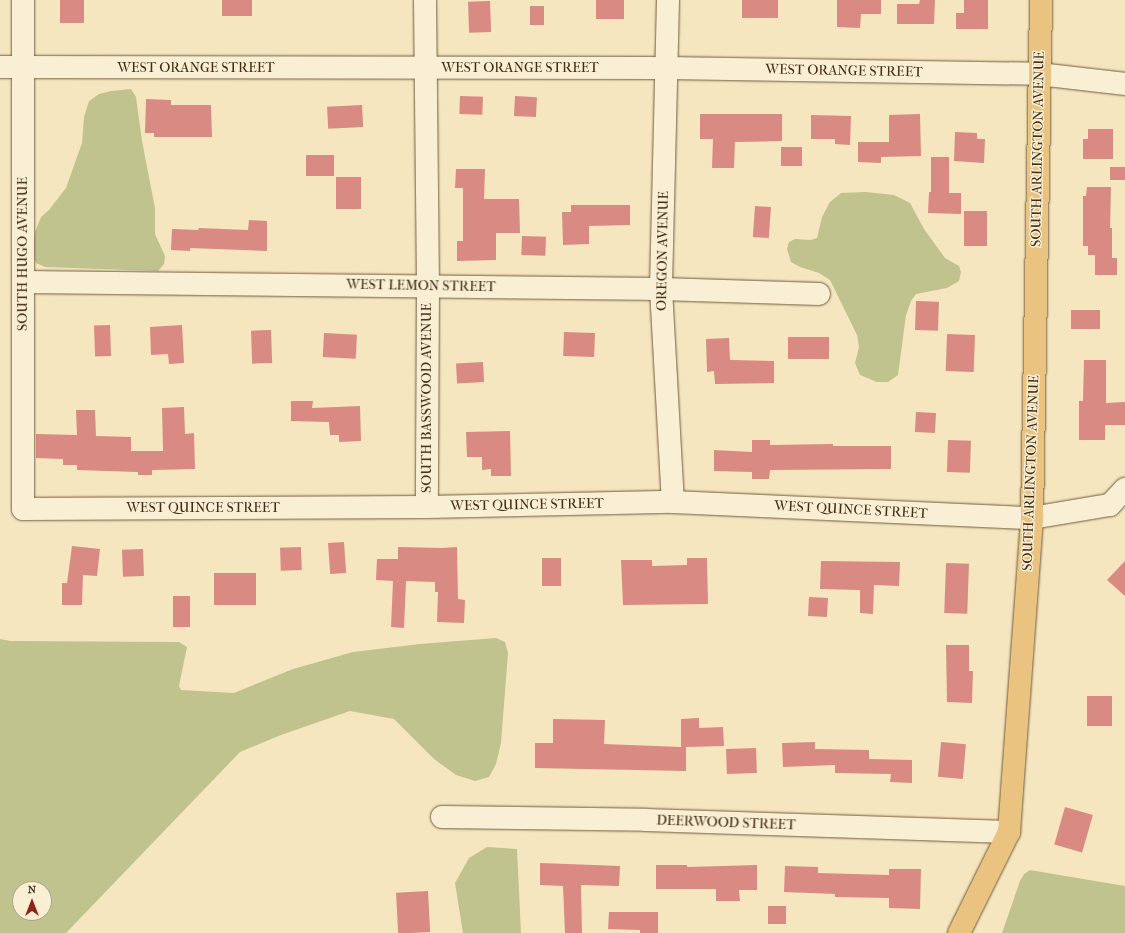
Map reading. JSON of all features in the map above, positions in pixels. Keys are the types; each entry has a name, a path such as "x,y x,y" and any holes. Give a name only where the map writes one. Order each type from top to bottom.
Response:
{"main road":[{"name":"SOUTH ARLINGTON AVENUE","path":"959,933 1009,832 1032,518 1041,0"}],"street":[{"name":"SOUTH HUGO AVENUE","path":"23,0 23,509"},
{"name":"SOUTH BASSWOOD AVENUE","path":"425,0 427,68 428,286 427,507"},
{"name":"OREGON AVENUE","path":"668,0 661,289 673,502"},
{"name":"WEST ORANGE STREET","path":"0,67 667,68 1039,74 1125,84"},
{"name":"WEST LEMON STREET","path":"23,282 661,289 820,294"},
{"name":"WEST QUINCE STREET","path":"23,509 427,507 673,502 1032,518 1110,505 1125,489"},
{"name":"DEERWOOD STREET","path":"442,817 646,820 1009,832"}],"green space":[{"path":"131,89 136,97 142,141 155,208 155,234 165,256 164,264 158,271 45,267 36,263 32,254 35,232 41,217 49,210 66,188 82,143 84,117 89,101 99,94"},
{"path":"866,192 894,195 910,203 924,229 945,258 959,266 961,272 959,281 947,288 916,294 911,301 906,315 898,375 888,382 877,382 860,375 855,363 859,347 857,335 830,280 819,273 800,267 791,262 787,249 789,242 795,239 811,240 817,238 822,217 830,202 841,193"},
{"path":"496,638 505,642 508,653 501,743 496,764 489,777 475,781 456,775 434,759 394,719 350,711 281,735 240,752 66,933 0,933 0,639 10,641 179,642 187,647 179,686 181,690 234,693 293,669 353,652 420,644"},
{"path":"487,847 517,849 521,933 463,933 455,883 469,858"},
{"path":"1030,870 1125,886 1125,933 1002,933 1020,881 1024,874"}],"building":[{"path":"60,0 84,0 84,23 60,23"},
{"path":"222,0 252,0 252,16 222,16"},
{"path":"596,0 624,0 624,19 596,19"},
{"path":"742,0 778,0 778,18 742,18"},
{"path":"837,0 881,0 881,14 861,14 860,28 837,27"},
{"path":"920,0 935,0 934,24 897,24 897,4 919,4"},
{"path":"964,0 988,0 988,29 956,29 956,13 964,13"},
{"path":"490,1 491,32 469,33 468,2"},
{"path":"530,6 544,6 544,25 530,25"},
{"path":"460,96 483,97 482,115 459,114"},
{"path":"515,96 537,97 536,117 514,116"},
{"path":"146,99 171,100 171,105 211,105 212,137 154,137 154,133 145,133"},
{"path":"362,105 363,127 328,129 327,107"},
{"path":"700,114 782,114 782,141 735,142 734,168 712,168 713,139 700,139"},
{"path":"920,114 921,156 881,157 881,163 858,162 858,142 889,142 889,115"},
{"path":"811,115 851,116 850,145 835,144 835,139 811,139"},
{"path":"1088,129 1113,129 1113,159 1083,159 1083,139 1088,139"},
{"path":"955,132 977,133 977,139 985,139 984,163 954,161"},
{"path":"781,147 802,147 802,166 781,166"},
{"path":"306,155 334,155 334,176 306,176"},
{"path":"931,157 949,157 949,193 961,193 961,214 928,213 929,192 931,192"},
{"path":"1110,167 1125,167 1125,180 1110,180"},
{"path":"456,169 485,169 484,199 519,199 520,233 496,233 496,260 457,261 457,241 463,241 463,188 455,188"},
{"path":"336,177 361,177 361,209 336,209"},
{"path":"1087,187 1111,187 1110,228 1112,228 1112,258 1117,258 1117,275 1095,275 1095,255 1088,255 1088,246 1083,246 1083,196 1086,196"},
{"path":"571,205 630,205 630,225 589,226 589,244 563,245 562,212 571,212"},
{"path":"755,206 771,207 769,238 753,237"},
{"path":"964,211 987,211 987,246 964,246"},
{"path":"249,220 267,221 267,251 190,248 190,251 171,250 172,229 198,230 199,228 248,230"},
{"path":"522,236 546,237 545,256 521,255"},
{"path":"916,301 939,302 938,331 915,330"},
{"path":"1071,310 1100,310 1100,329 1071,329"},
{"path":"110,325 111,356 95,357 94,326"},
{"path":"182,325 184,363 169,364 168,354 151,355 150,327"},
{"path":"271,330 272,363 252,364 251,331"},
{"path":"564,332 595,333 594,357 563,356"},
{"path":"324,333 357,335 356,359 323,357"},
{"path":"947,334 975,335 974,372 946,371"},
{"path":"788,337 829,337 829,359 788,359"},
{"path":"729,338 730,360 774,361 774,383 715,384 714,371 707,372 706,339"},
{"path":"1084,360 1106,360 1106,403 1125,402 1125,425 1105,425 1105,440 1079,440 1079,401 1083,401"},
{"path":"483,362 484,382 457,383 456,363"},
{"path":"291,401 313,401 312,408 360,406 361,441 339,442 339,435 330,435 329,422 291,421"},
{"path":"184,407 185,434 194,433 195,469 152,470 152,475 138,475 138,472 77,470 77,465 63,465 63,459 36,458 36,434 77,435 76,410 95,410 96,436 131,437 131,451 163,451 162,408"},
{"path":"916,412 936,413 935,433 915,432"},
{"path":"510,431 511,476 491,476 491,469 482,470 482,457 467,457 466,432"},
{"path":"752,440 770,440 770,445 833,444 833,446 891,446 891,469 770,470 769,479 752,479 752,472 714,471 714,450 752,452"},
{"path":"948,440 971,441 970,473 947,472"},
{"path":"344,542 346,573 330,574 328,543"},
{"path":"72,546 100,549 97,576 83,575 82,605 62,605 62,583 67,583"},
{"path":"301,547 302,570 281,571 280,548"},
{"path":"398,547 457,547 458,599 465,600 464,623 437,622 438,592 435,592 435,582 406,581 404,628 391,627 393,581 376,580 377,559 398,559"},
{"path":"143,549 144,576 123,577 122,550"},
{"path":"542,558 561,558 561,586 542,586"},
{"path":"687,558 707,558 708,604 623,605 621,560 652,560 652,566 687,565"},
{"path":"821,561 900,562 899,586 874,585 873,614 860,613 860,590 820,589"},
{"path":"1125,561 1125,596 1107,580"},
{"path":"946,563 969,564 967,614 944,613"},
{"path":"214,573 256,573 256,605 214,605"},
{"path":"173,596 190,596 190,627 173,627"},
{"path":"809,597 828,598 827,617 808,616"},
{"path":"946,645 969,645 969,671 973,671 972,703 947,702"},
{"path":"1087,696 1112,696 1112,726 1087,726"},
{"path":"699,718 699,728 723,727 724,746 686,747 686,771 535,768 535,743 553,743 553,719 605,720 604,744 681,747 681,719"},
{"path":"815,742 815,749 869,750 869,759 912,760 912,783 890,782 891,774 835,773 835,765 783,767 782,743"},
{"path":"941,742 966,744 963,779 938,777"},
{"path":"756,748 757,773 727,774 726,749"},
{"path":"1065,807 1093,815 1082,852 1054,844"},
{"path":"540,863 620,866 619,886 581,885 582,933 565,933 563,886 540,885"},
{"path":"656,865 687,865 687,867 757,865 757,890 739,890 740,901 716,901 716,889 656,889"},
{"path":"785,866 818,867 818,873 889,875 889,869 921,869 920,909 889,908 889,898 835,897 835,894 784,892"},
{"path":"428,891 430,932 398,933 396,893"},
{"path":"768,906 786,906 786,924 768,924"},
{"path":"609,912 658,912 658,933 640,933 640,930 608,929"}]}
